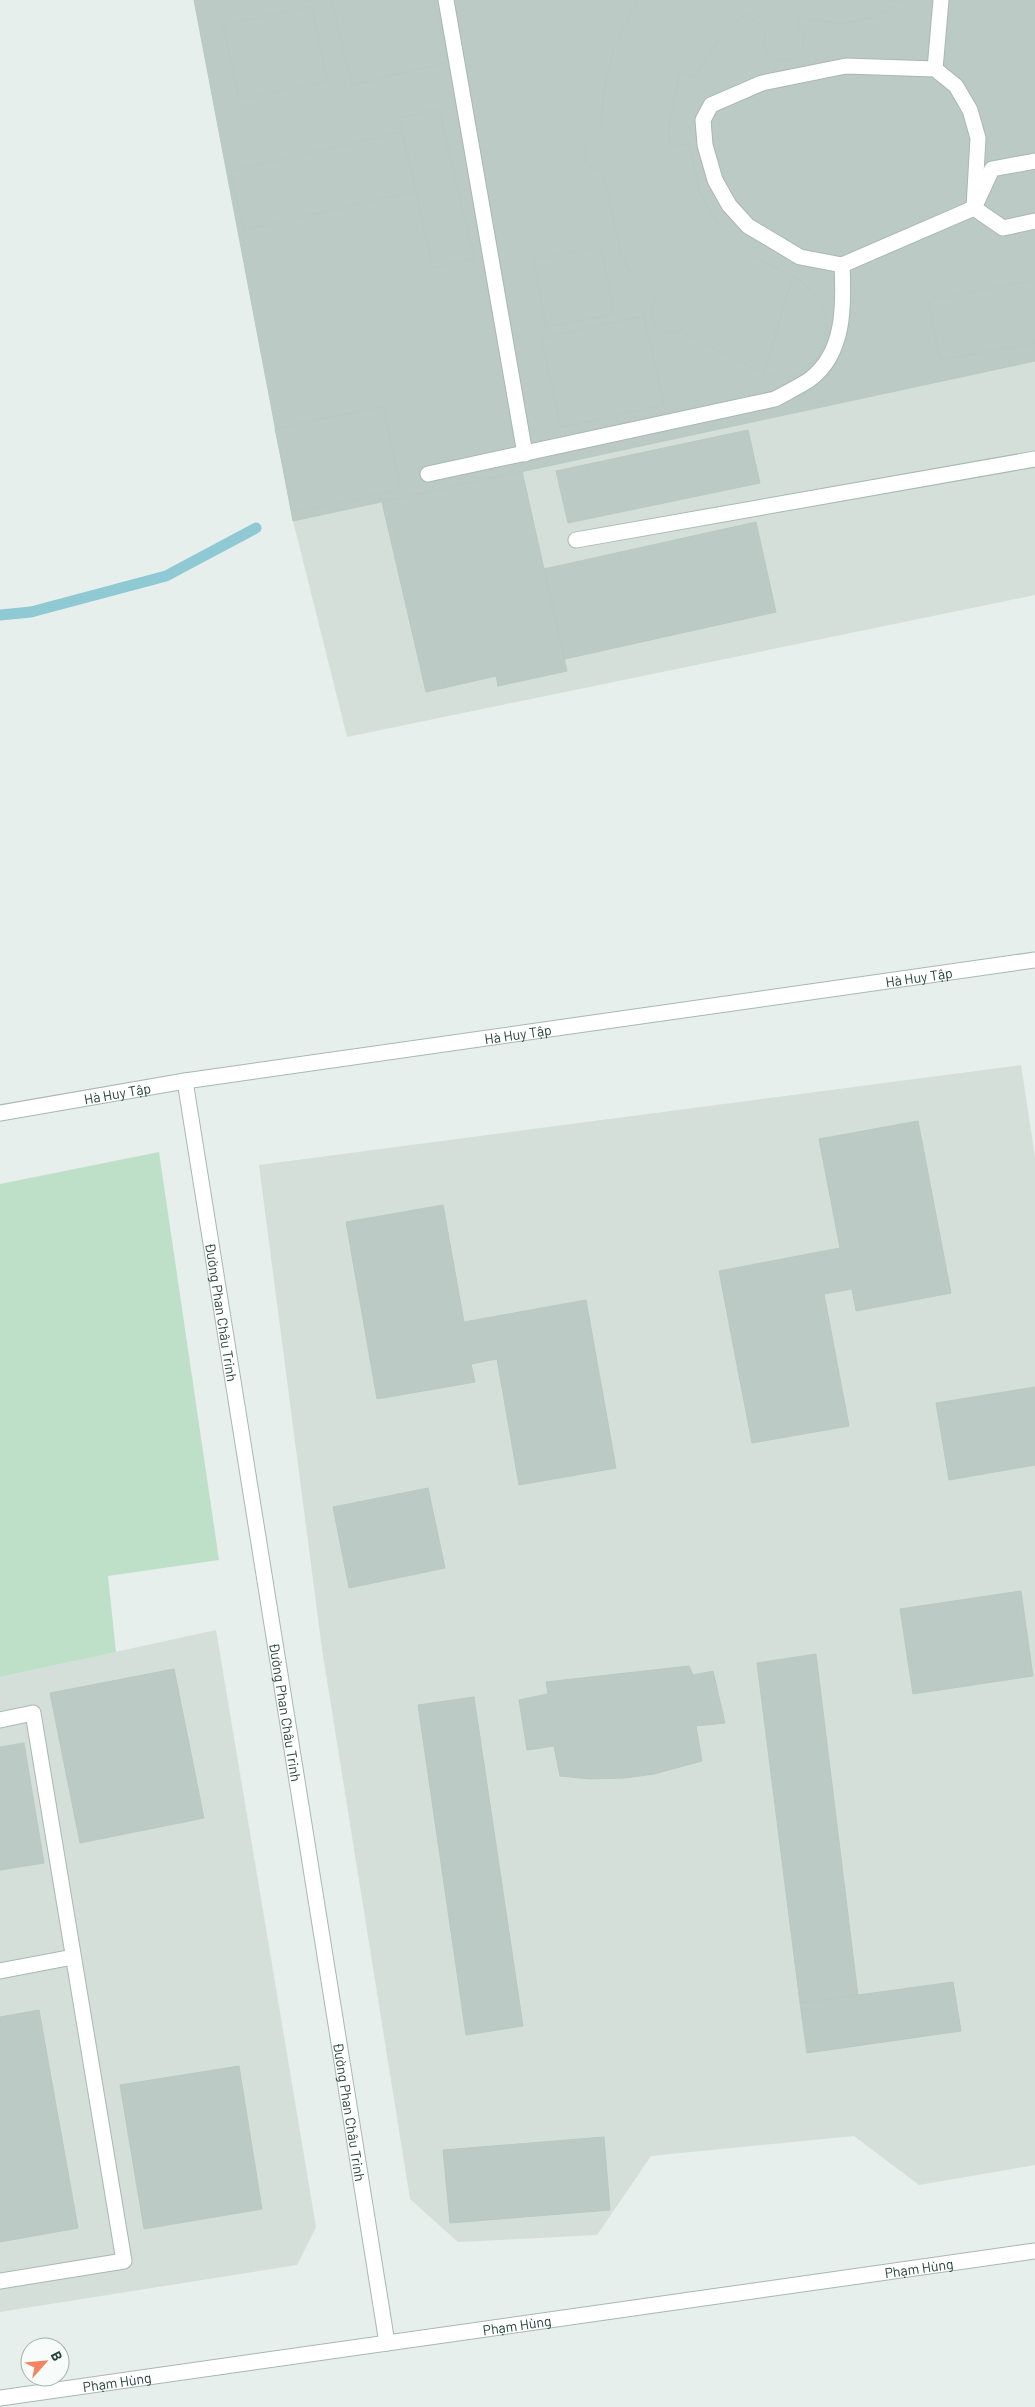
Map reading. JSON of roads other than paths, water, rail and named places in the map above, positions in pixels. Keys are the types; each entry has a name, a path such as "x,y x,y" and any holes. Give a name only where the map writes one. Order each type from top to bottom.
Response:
{"street":[{"path":"446,0 525,454"},
{"path":"935,69 941,0"},
{"path":"974,208 978,138 970,110 956,86 935,69 846,66 762,83 711,105 703,120 705,145 715,180 729,205 748,226 800,257 842,265 974,208 992,170 1035,161"},
{"path":"974,208 1003,228 1035,221"},
{"path":"428,474 774,398 795,388 810,379 822,368 831,356 838,341 844,292 842,265"},
{"path":"576,540 1035,459"},
{"name":"Hà Huy Tập","path":"0,1113 186,1081 1035,960"},
{"name":"Đường Phan Châu Trinh","path":"186,1081 387,2343"},
{"path":"0,1720 33,1713 124,2261 0,2281"},
{"path":"0,1971 73,1957"},
{"name":"Phạm Hùng","path":"0,2398 1035,2251"}],"waterway":[{"path":"0,615 31,612 166,576 256,528"}]}
